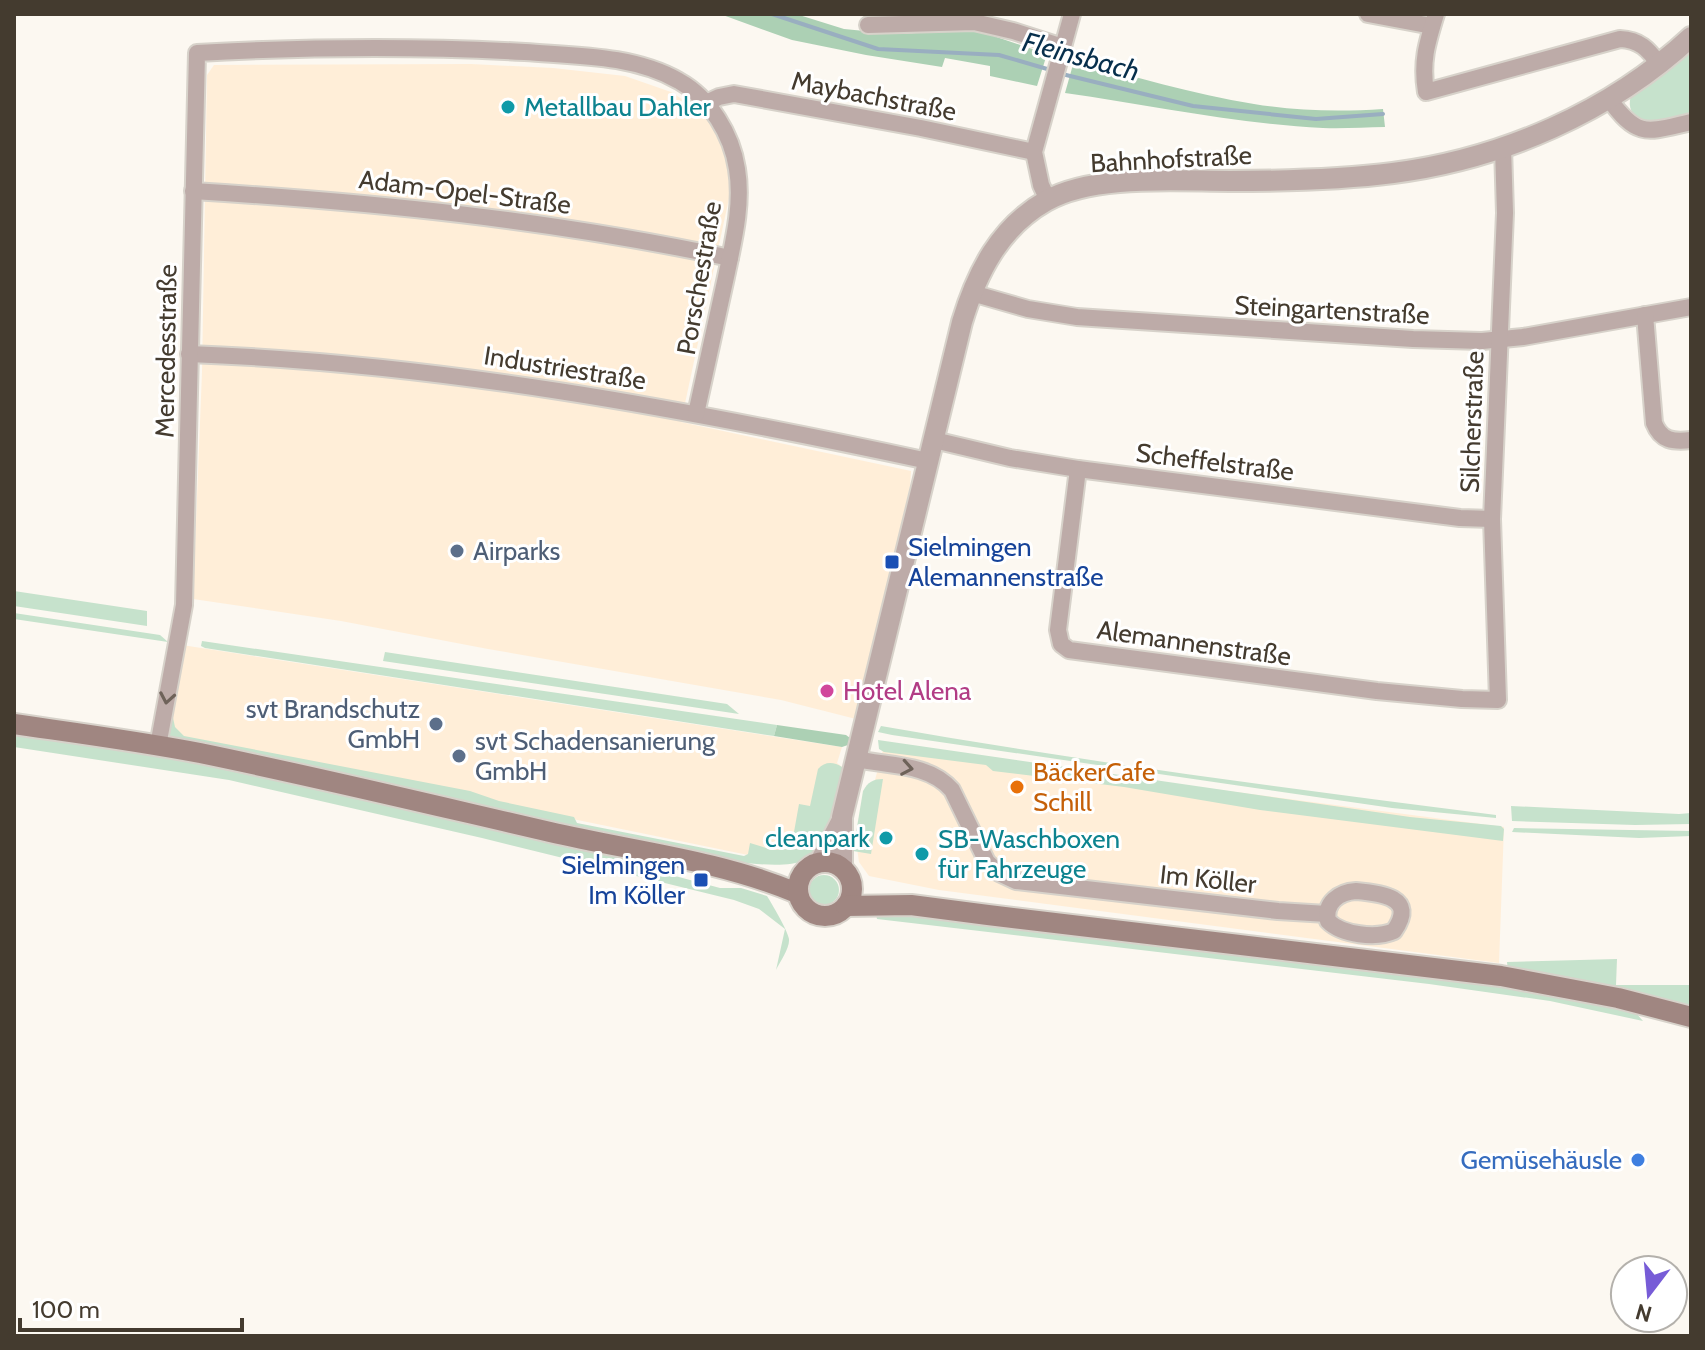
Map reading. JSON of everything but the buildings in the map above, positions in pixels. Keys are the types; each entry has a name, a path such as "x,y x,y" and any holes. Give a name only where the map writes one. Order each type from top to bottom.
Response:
{"main road":[{"path":"14,724 158,746 360,788 739,873 797,893"},
{"path":"739,873 811,867 831,862 847,875 911,905"},
{"path":"811,867 798,882 797,893 807,910 819,916 834,915 846,906 852,895 847,875"},
{"path":"846,906 911,905 1501,976 1618,998 1691,1017"}],"street":[{"path":"1048,200 1041,185 1034,152 1072,14"},
{"path":"1368,14 1434,20 1423,72 1426,92 1620,39 1641,44 1659,64"},
{"path":"868,25 974,22 1013,31 1062,51"},
{"name":"Bahnhofstraße","path":"847,875 841,822 962,322 987,260 1006,232 1048,200 1065,192 1105,184 1372,176 1432,167 1503,147 1561,124 1609,99 1691,37"},
{"name":"Porschestraße","path":"197,53 372,47 461,48 581,57 629,63 666,74 695,92 727,133 739,188 730,258 696,414"},
{"name":"Mercedesstraße","path":"158,746 184,605 197,53"},
{"name":"Maybachstraße","path":"706,103 734,94 1034,152"},
{"path":"1609,99 1633,127 1643,130 1691,122"},
{"name":"Silcherstraße","path":"1498,700 1492,519 1505,213 1503,147"},
{"name":"Adam-Opel-Straße","path":"193,191 374,204 518,221 657,242 730,258"},
{"name":"Steingartenstraße","path":"972,293 1046,313 1077,317 1413,339 1499,341 1691,307"},
{"path":"1645,315 1654,423 1662,437 1670,441 1691,440"},
{"name":"Industriestraße","path":"189,354 329,362 578,393 928,461"},
{"name":"Scheffelstraße","path":"934,440 1010,458 1078,469 1460,518 1492,519"},
{"name":"Alemannenstraße","path":"1078,469 1058,630 1061,644 1069,650 1377,691 1498,700"},
{"name":"Im Köller","path":"856,759 915,769 939,777 952,790 987,862 999,873 1016,881 1327,914"},
{"name":"Bahnhofstraße","path":"811,867 841,822"}],"shaded area":[{"path":"471,64 625,76 671,92 705,114 727,154 731,189 681,422 911,471 856,719 781,700 341,621 193,599 202,372 207,75 214,65"},
{"path":"182,645 842,747 837,763 842,767 804,851 748,855 174,737 169,730"},
{"path":"884,746 1504,827 1499,963 939,890 869,876 859,862 857,848"}],"green space":[{"path":"720,14 796,14 844,29 896,34 976,30 1047,54 1037,86 990,76 990,66 945,58 942,67 792,40"},
{"path":"1691,48 1691,118 1641,125 1630,108 1631,96"},
{"path":"1074,61 1254,104 1318,110 1383,109 1385,127 1323,128 1258,123 1065,93"},
{"path":"14,591 147,611 147,626 14,606"},
{"path":"14,613 160,635 168,642 14,619"},
{"path":"202,641 777,725 774,736 205,648 201,646"},
{"path":"385,652 727,704 739,714 383,661"},
{"path":"172,713 175,727 184,736 470,791 499,801 574,817 577,823 744,856 748,854 750,843 773,850 788,849 792,843 799,804 810,806 818,769 833,763 842,767 843,774 831,822 813,854 805,860 772,865 707,856 530,820 170,741 163,735"},
{"path":"777,725 850,738 848,745 842,747 774,736"},
{"path":"881,726 1111,763 1496,815 1496,818 1392,808 892,735 878,732"},
{"path":"14,734 148,753 600,851 720,888 741,888 767,896 786,930 788,947 776,970 785,929 759,909 734,900 229,780 14,747"},
{"path":"878,740 1410,817 1501,826 1504,829 1503,841 993,771 986,765 884,752 879,749"},
{"path":"883,779 871,854 853,851 863,791 871,782"},
{"path":"1511,806 1691,813 1691,824 1512,821"},
{"path":"1514,828 1691,831 1691,836 1639,838 1512,832"},
{"path":"824,875 835,879 839,890 835,901 824,905 813,901 809,890 813,879"},
{"path":"876,914 1523,990 1636,1013 1643,1021 1550,1001 1429,984 877,919"},
{"path":"1617,959 1616,985 1691,985 1691,1013 1508,972 1507,962"}],"waterway":[{"name":"Fleinsbach","path":"772,14 878,49 999,55 1054,71"},
{"name":"Fleinsbach","path":"1062,74 1193,106 1316,119 1383,114"}],"place":[{"name":"Metallbau Dahler","path":"508,107"},
{"name":"Airparks","path":"457,551"},
{"name":"Sielmingen Alemannenstraße","path":"892,562"},
{"name":"Hotel Alena","path":"827,691"},
{"name":"svt Brandschutz GmbH","path":"436,724"},
{"name":"svt Schadensanierung GmbH","path":"459,756"},
{"name":"BäckerCafe Schill","path":"1017,787"},
{"name":"cleanpark","path":"886,838"},
{"name":"SB-Waschboxen für Fahrzeuge","path":"922,854"},
{"name":"Sielmingen Im Köller","path":"701,880"},
{"name":"Gemüsehäusle","path":"1638,1160"}]}
